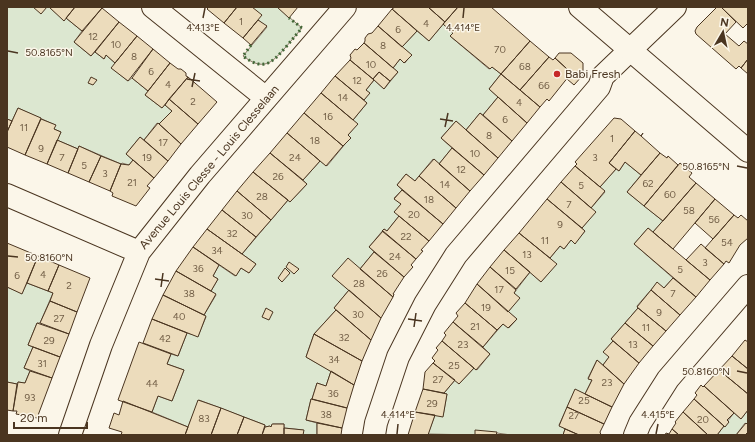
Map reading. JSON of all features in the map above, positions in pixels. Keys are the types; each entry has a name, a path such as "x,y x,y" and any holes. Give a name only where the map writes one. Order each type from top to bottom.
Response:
{"street":[{"path":"153,7 266,98"},
{"name":"Avenue Louis Clesse - Louis Clesselaan","path":"70,435 101,345 139,252 200,175 345,7"},
{"path":"580,7 748,151"},
{"path":"374,435 376,423 398,357 425,304 456,255 599,87 603,76 675,7"},
{"path":"7,196 139,252"},
{"path":"635,435 640,423 668,379 748,286"}],"green space":[{"path":"7,7 49,7 64,20 66,18 82,31 74,42 91,56 95,52 104,59 106,55 115,63 112,68 128,81 132,78 148,91 145,95 162,108 165,105 172,111 159,124 157,123 144,140 140,137 126,154 133,160 129,165 121,164 79,146 78,149 57,140 61,132 54,129 55,125 18,108 12,121 7,119"},
{"path":"252,7 277,7 302,28 280,54 271,62 266,64 250,61 243,56 267,27 258,20"},
{"path":"443,24 453,33 450,36 489,69 492,67 501,74 489,89 498,97 483,115 480,113 466,130 456,121 441,138 452,148 439,164 433,159 415,181 406,174 397,185 402,190 394,198 401,204 395,212 399,216 387,231 384,229 369,247 374,252 360,269 332,276 349,290 334,308 336,310 314,334 306,357 331,371 326,386 317,383 306,420 317,423 317,435 303,435 303,430 284,428 284,424 273,424 271,427 265,427 265,425 199,400 188,427 152,412 158,396 172,401 184,370 167,364 171,354 178,356 187,333 198,336 206,317 204,315 216,295 211,291 218,279 213,276 219,265 235,276 241,268 249,273 256,264 242,254 288,200 290,202 307,184 303,180 320,161 327,166 350,138 348,135 357,124 353,120 367,103 364,100 369,93 366,90 374,80 384,89 398,72 393,68 400,59 405,63 411,55 402,47 417,31 429,41"},
{"path":"625,162 641,175 627,192 663,221 653,232 648,228 634,244 673,278 664,288 657,283 611,339 613,341 604,352 609,357 603,365 597,360 588,378 592,380 585,394 575,390 559,425 565,429 563,435 511,435 497,433 475,435 428,434 435,415 443,416 447,394 444,393 455,380 459,384 474,368 477,370 490,354 483,347 503,324 509,328 517,319 508,312 519,298 514,293 530,272 541,282 556,264 550,258 560,246 564,249 571,240 575,243 585,231 582,228 595,212 591,208 605,192 600,187 616,169 619,171"},
{"path":"27,283 53,293 40,323 37,323 28,345 33,347 24,368 30,371 25,383 18,382 17,384 7,382 7,287 22,293"},
{"path":"748,410 748,425 745,423 736,435 717,435 734,413 741,419"}],"building":[{"path":"33,7 47,7 41,14"},
{"path":"49,7 75,7 64,21"},
{"path":"75,7 102,8 82,31 66,18"},
{"path":"209,7 237,7 224,23 207,9"},
{"path":"237,7 252,7 262,15 243,38 224,23"},
{"path":"277,7 298,7 289,18"},
{"path":"395,7 428,7 445,22 429,41 392,9"},
{"path":"428,7 458,7 445,22"},
{"path":"458,7 491,7 530,41 501,74 492,67 490,69 450,36 453,33 443,24"},
{"path":"717,7 721,7 736,22 725,34 739,46 744,41 748,44 748,59 741,68 739,66 736,69 696,34 695,31 697,27"},
{"path":"721,7 748,7 748,23 743,28"},
{"path":"102,8 119,22 91,56 74,42"},
{"path":"392,9 417,31 402,47 378,26"},
{"path":"258,20 267,26 251,45 243,38"},
{"path":"119,22 137,36 115,63 106,55 104,59 95,52"},
{"path":"378,26 412,55 404,63 400,59 393,68 364,43 368,34 372,33"},
{"path":"137,36 153,49 128,81 111,68"},
{"path":"530,41 549,57 520,90 501,74"},
{"path":"364,43 398,72 390,81 379,72 373,79 350,60 350,55 355,49 357,50"},
{"path":"153,49 170,63 148,91 132,78"},
{"path":"559,53 571,53 583,63 583,75 574,85 567,79 569,76 567,69 555,58"},
{"path":"549,57 553,60 555,58 566,68 569,71 569,76 549,101 547,99 540,107 520,90"},
{"path":"748,59 748,74 741,68"},
{"path":"350,60 374,80 366,90 370,93 364,100 335,76"},
{"path":"170,63 178,69 181,69 188,77 162,108 145,95"},
{"path":"379,72 390,81 384,89 373,79"},
{"path":"501,74 540,107 527,123 489,89"},
{"path":"335,76 367,103 353,120 321,93"},
{"path":"91,77 97,80 93,85 88,83"},
{"path":"188,77 217,102 198,124 169,99"},
{"path":"321,93 358,124 348,135 351,138 343,146 304,113"},
{"path":"498,97 527,123 512,141 483,115"},
{"path":"169,99 198,124 181,144 159,124 172,111 165,105"},
{"path":"18,108 41,118 25,155 7,147 7,132"},
{"path":"304,113 343,146 326,166 287,133"},
{"path":"480,113 512,141 498,158 466,130"},
{"path":"614,118 621,119 635,131 609,163 616,169 600,187 575,166 577,164 575,162"},
{"path":"7,119 12,121 7,132"},
{"path":"41,119 56,125 54,129 61,132 47,164 25,155"},
{"path":"456,121 498,158 484,175 441,138"},
{"path":"158,123 181,144 168,161 144,140"},
{"path":"635,131 660,153 641,175 625,162 619,171 609,163"},
{"path":"287,133 320,161 303,180 270,153"},
{"path":"140,137 168,161 154,178 126,154"},
{"path":"57,140 78,149 68,173 47,164"},
{"path":"79,146 101,156 89,182 68,173"},
{"path":"452,148 484,175 470,191 439,164"},
{"path":"270,153 307,184 290,202 253,172"},
{"path":"660,153 667,158 668,156 678,165 644,206 627,192"},
{"path":"101,156 121,164 110,191 89,182"},
{"path":"434,159 470,191 456,208 419,176"},
{"path":"133,160 154,178 147,186 150,188 136,206 112,196 113,193 110,191 121,164 129,165"},
{"path":"680,163 692,173 689,177 696,183 663,221 644,206"},
{"path":"575,166 605,191 591,208 561,182"},
{"path":"253,172 288,200 271,220 237,191"},
{"path":"406,174 415,181 419,176 456,208 443,224 397,185"},
{"path":"561,182 596,212 582,228 547,199"},
{"path":"696,183 715,199 673,249 653,232"},
{"path":"402,190 443,224 429,241 394,212 401,204 394,199"},
{"path":"237,191 271,220 256,237 222,210"},
{"path":"547,199 585,231 575,244 571,240 564,249 560,246 550,258 519,233"},
{"path":"715,199 734,215 713,239 695,223"},
{"path":"222,210 256,237 242,254 207,229"},
{"path":"734,215 738,218 741,215 748,221 748,238 740,245 729,263 726,261 724,264 705,248"},
{"path":"399,216 429,241 421,250 423,251 416,259 382,231 384,229 387,231"},
{"path":"648,228 710,280 696,297 634,244"},
{"path":"207,229 256,264 249,273 241,268 236,276 193,247"},
{"path":"383,231 416,259 411,265 413,267 404,277 369,247"},
{"path":"519,233 557,264 541,282 504,250"},
{"path":"7,243 38,256 22,294 7,287"},
{"path":"701,244 724,264 710,280 686,260"},
{"path":"193,247 219,265 213,276 218,279 211,291 176,271"},
{"path":"504,250 530,272 516,289 490,267"},
{"path":"374,252 404,277 393,294 393,297 360,269"},
{"path":"38,256 59,265 48,291 27,283"},
{"path":"348,258 393,297 381,318 332,276"},
{"path":"289,262 299,269 294,274 286,267"},
{"path":"59,265 90,278 77,312 50,301 53,293 48,291"},
{"path":"490,267 516,290 514,293 520,298 508,312 477,284"},
{"path":"285,268 290,273 282,282 278,278"},
{"path":"176,271 216,294 204,315 163,295"},
{"path":"673,278 696,297 680,315 651,290 657,282 664,288"},
{"path":"477,284 517,319 508,328 503,324 497,330 465,303"},
{"path":"349,290 381,318 371,340 334,308"},
{"path":"651,290 680,315 666,331 637,307"},
{"path":"163,295 206,316 198,337 152,319"},
{"path":"50,301 77,312 69,334 40,323"},
{"path":"465,303 497,330 483,347 453,322 458,316 456,313"},
{"path":"266,308 273,312 269,320 262,317"},
{"path":"638,308 666,331 653,346 625,323"},
{"path":"336,310 371,340 362,361 314,334"},
{"path":"152,319 187,333 178,356 143,343"},
{"path":"453,322 490,354 476,370 442,341 446,335 444,333"},
{"path":"37,323 69,334 60,357 28,345"},
{"path":"625,323 653,346 639,363 611,339"},
{"path":"314,334 362,361 354,385 306,357"},
{"path":"745,340 748,342 748,369 732,356"},
{"path":"442,341 474,368 459,384 433,363 435,361 432,358 438,350 436,348"},
{"path":"613,341 639,363 624,384 603,365 609,357 603,352"},
{"path":"139,342 171,354 167,364 184,370 172,401 158,396 152,412 118,400"},
{"path":"33,347 60,357 52,378 24,368"},
{"path":"732,356 748,369 748,394 719,370"},
{"path":"597,360 624,384 612,407 585,394 592,380 588,379"},
{"path":"433,363 455,380 444,393 423,389 425,372"},
{"path":"719,370 748,394 748,410 741,419 704,386"},
{"path":"30,371 52,378 37,418 16,414 17,411 13,411 18,382 25,383"},
{"path":"331,371 354,385 347,408 312,399 317,383 326,386"},
{"path":"7,382 17,384 13,411 7,410"},
{"path":"701,385 734,413 727,420 729,422 725,427 694,399 697,395 695,393"},
{"path":"423,389 447,394 443,417 415,412"},
{"path":"575,389 612,407 604,424 567,407"},
{"path":"311,399 347,408 342,428 306,420"},
{"path":"694,399 724,426 717,435 708,435 683,412"},
{"path":"198,400 221,408 211,435 185,435"},
{"path":"123,401 188,427 185,435 121,435 122,432 109,428 114,413 119,415"},
{"path":"567,407 604,424 600,432 601,435 579,435 559,426"},
{"path":"221,408 244,417 237,435 211,435"},
{"path":"415,412 435,415 428,435 408,435"},
{"path":"683,412 707,434 679,435 672,429 676,423 675,422"},
{"path":"244,417 265,425 262,435 237,435"},
{"path":"317,423 342,428 341,435 317,435"},
{"path":"746,423 748,425 748,432 745,435 736,435"},
{"path":"272,424 284,424 284,435 262,435 265,427 271,427"},
{"path":"284,428 304,430 303,435 284,435"},
{"path":"565,429 579,435 563,435"},
{"path":"672,429 679,435 665,435 666,433 669,434"},
{"path":"475,430 497,432 496,435 475,435"}],"hedge":[{"path":"251,45 243,56 256,63 266,64 271,62 280,54 302,28 289,18"}],"place":[{"name":"Babi Fresh","path":"557,74"}]}
